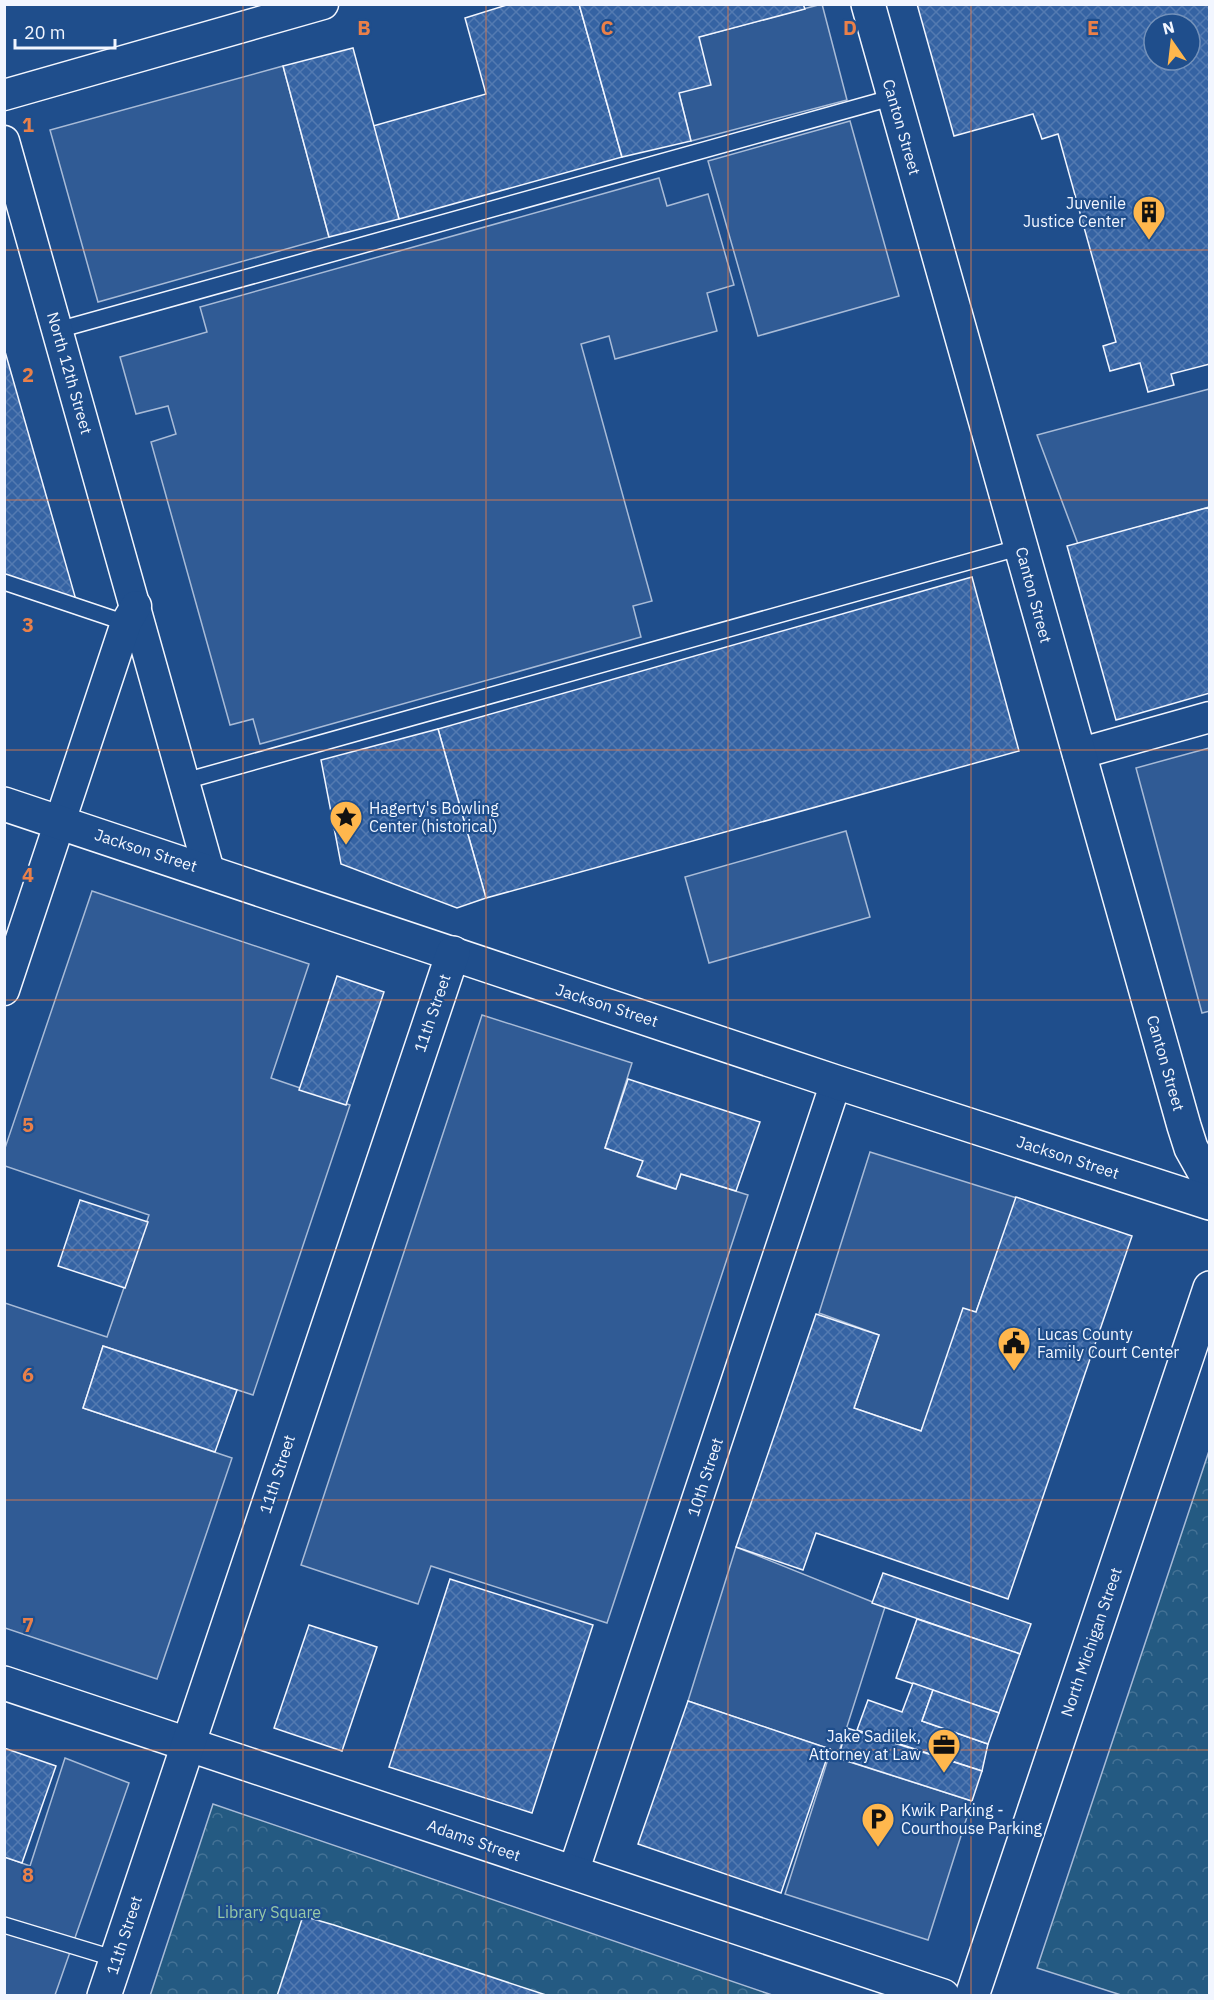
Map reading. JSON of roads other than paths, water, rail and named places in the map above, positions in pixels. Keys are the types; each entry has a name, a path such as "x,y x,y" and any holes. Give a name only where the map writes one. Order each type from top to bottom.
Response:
{"street":[{"path":"4,95 323,4"},
{"name":"Canton Street","path":"868,4 1188,1137 1209,1182"},
{"name":"North 12th Street","path":"4,141 58,330 131,615 185,781 209,871"},
{"path":"4,990 131,615"},
{"path":"1078,754 1209,717"},
{"name":"Jackson Street","path":"4,804 836,1082 1209,1203"},
{"name":"11th Street","path":"104,1995 453,953"},
{"name":"10th Street","path":"573,1873 836,1082"},
{"name":"North Michigan Street","path":"972,1995 1209,1288"},
{"name":"Adams Street","path":"4,1683 943,1995"}],"lane":[{"path":"58,330 894,97"},
{"path":"185,781 1021,547"},
{"path":"4,582 131,615"},
{"path":"4,1925 116,1959"}],"place":[{"name":"Juvenile Justice Center","path":"1149,241"},
{"name":"Hagerty's Bowling Center (historical)","path":"346,846"},
{"name":"Lucas County Family Court Center","path":"1014,1372"},
{"name":"Jake Sadilek, Attorney at Law","path":"944,1774"},
{"name":"Kwik Parking - Courthouse Parking","path":"878,1848"}],"park label":[{"name":"Library Square","path":"269,1912"}]}
